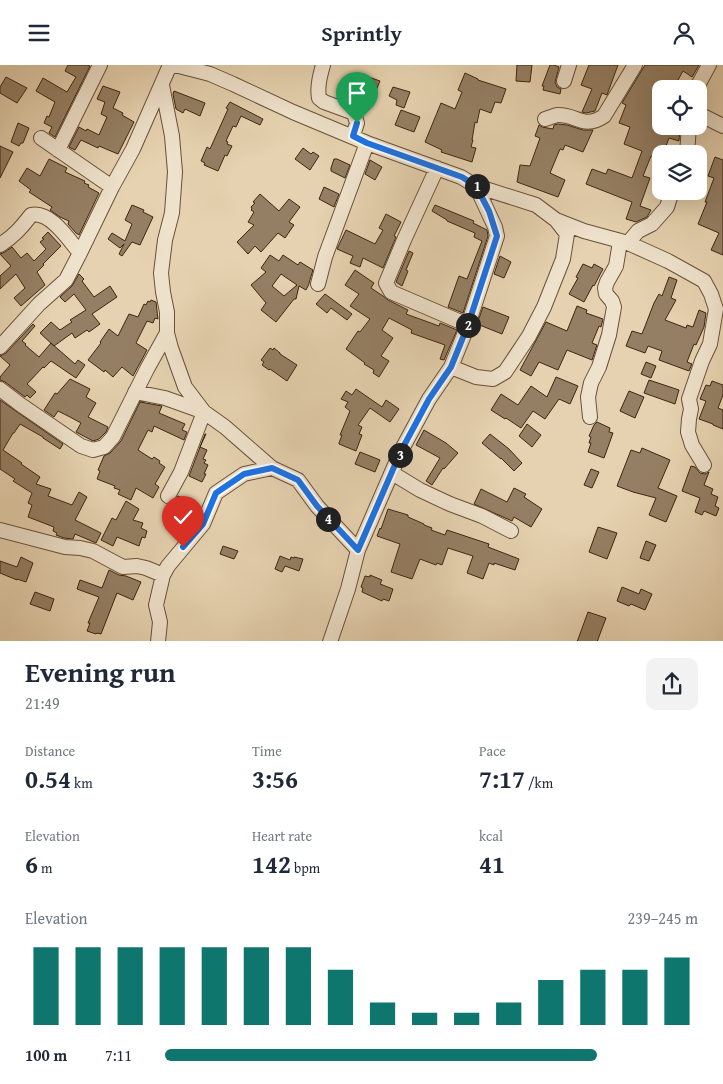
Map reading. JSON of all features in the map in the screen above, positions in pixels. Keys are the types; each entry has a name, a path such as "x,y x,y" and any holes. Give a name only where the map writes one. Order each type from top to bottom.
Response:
{"street":[{"path":"0,347 39,304 66,280 132,149 170,65"},
{"path":"175,65 226,81 367,143 462,177 476,186 536,205 556,220 567,234 563,259 544,307 529,336 505,372 493,379 476,377 451,367"},
{"path":"323,65 318,92 319,98 324,102 354,113 357,123 353,136"},
{"path":"564,81 569,65"},
{"path":"545,119 558,115 587,123 596,121 604,116 635,65"},
{"path":"701,80 709,65"},
{"path":"58,150 96,66"},
{"path":"162,85 172,136 175,172 172,213 165,240 161,273 167,312 167,333 186,387 204,412"},
{"path":"707,118 723,126"},
{"path":"42,138 112,187"},
{"path":"318,284 335,230 367,143"},
{"path":"436,168 386,283 391,292 468,325"},
{"path":"330,641 348,589 358,550 401,451 429,399 451,367 468,325 497,236 489,211 476,186"},
{"path":"590,417 588,397 609,335 614,307 606,294 607,282 616,266 624,242 638,231 652,224 667,207 669,200"},
{"path":"0,245 11,238 31,215 39,214 52,221 80,253"},
{"path":"556,220 584,231 624,242 668,261 704,281 712,294 716,309 710,344 689,399 691,409 688,432 692,445 704,465"},
{"path":"0,389 81,446 93,450 104,447 113,437 167,333"},
{"path":"135,392 165,398 204,412 225,427 272,468 298,480 317,506 358,550"},
{"path":"168,496 181,472 204,412"},
{"path":"158,641 160,622 156,605 163,575 168,566 203,524 216,493 244,474 272,468"},
{"path":"392,473 450,505 482,516 511,531"},
{"path":"0,530 65,547 93,551 123,567 146,567 163,575"}],"building":[{"path":"68,65 90,66 55,137 49,133 52,127 44,123 47,116 49,117 55,102 36,91 43,78 67,92 76,77 65,71"},
{"path":"517,65 532,65 530,82 516,81"},
{"path":"550,65 559,67 555,82 557,87 561,89 560,94 543,90 544,86 542,86"},
{"path":"589,65 618,65 607,95 602,93 595,111 586,113 582,112 592,89 581,85"},
{"path":"645,65 699,65 692,77 683,71 678,80 652,80 652,135 679,135 679,141 669,138 666,145 652,145 652,156 643,176 650,178 640,206 651,210 647,217 636,222 626,219 632,202 586,184 592,169 606,174 608,169 632,178 642,151 624,144 630,127 619,123 626,105 622,103"},
{"path":"465,73 478,80 506,89 501,103 495,102 491,113 480,109 477,123 475,122 472,140 471,147 476,148 472,162 441,152 442,150 425,142 441,103 455,109 462,92 458,90"},
{"path":"363,75 380,81 375,93 360,88"},
{"path":"6,77 27,88 17,103 0,93 0,87"},
{"path":"103,86 120,92 113,108 134,122 118,154 81,140 75,150 69,147 79,127 99,135 107,117 101,114 105,102 97,99"},
{"path":"393,87 410,92 404,108 396,105 397,100 389,96"},
{"path":"174,91 205,103 200,116 185,109 183,113 176,109"},
{"path":"230,102 263,119 260,125 241,116 236,127 233,126 226,141 228,142 227,144 232,146 227,156 225,155 218,171 204,165 205,163 201,161 207,147 210,149"},
{"path":"401,110 420,117 414,132 395,125"},
{"path":"18,123 29,128 23,143 19,146 11,142"},
{"path":"558,124 583,130 593,130 583,152 565,145 563,150 560,149 550,173 565,180 558,197 517,182 520,165 530,166 540,138 535,136 539,125 553,129 554,125"},
{"path":"0,146 13,152 0,178"},
{"path":"303,148 311,154 313,152 319,156 310,170 295,159"},
{"path":"715,157 723,160 723,255 711,250 719,233 698,224 714,178 708,176"},
{"path":"49,159 67,168 65,172 85,181 84,183 89,185 88,187 99,193 79,235 68,224 69,221 50,210 52,207 29,192 31,190 19,181 27,168 40,176"},
{"path":"334,159 350,165 345,178 331,171"},
{"path":"370,160 382,167 375,180 365,174"},
{"path":"324,187 339,194 334,207 319,199"},
{"path":"260,194 279,211 289,199 300,207 289,222 294,225 285,238 278,233 261,252 255,246 248,254 237,242 254,225 248,222 254,212 251,210 255,203 253,202"},
{"path":"132,205 144,210 143,212 153,217 140,245 132,242 122,256 119,254 124,244 120,248 108,239 112,233 125,241 132,224 125,220"},
{"path":"435,205 474,221 473,223 487,230 488,236 463,313 448,307 459,276 467,279 482,241 474,237 475,233 447,221 432,211"},
{"path":"386,214 401,222 383,268 363,258 360,267 350,263 353,256 337,249 346,230 375,244 383,230 379,228"},
{"path":"48,232 61,246 37,272 45,285 21,306 14,298 25,288 16,274 0,289 0,276 11,266 0,254 12,247 21,258 27,253 34,261 46,249 40,242"},
{"path":"409,251 413,253 402,286 396,282"},
{"path":"270,255 279,261 283,255 298,265 300,262 313,270 306,290 299,286 296,299 294,299 276,322 261,310 266,303 251,285 266,272 261,268","holes":["281,274 297,285 284,296 272,286"]},
{"path":"500,256 511,262 504,278 494,274"},
{"path":"583,264 592,268 594,264 603,269 584,302 569,294"},
{"path":"355,270 374,283 371,288 388,300 408,310 406,314 439,326 440,323 457,330 444,360 440,359 445,345 411,333 412,330 389,318 382,330 393,338 381,356 389,361 379,377 373,373 374,370 346,349 358,331 360,332 370,319 350,306 359,294 345,285"},
{"path":"79,274 94,297 110,286 117,297 92,314 100,324 89,332 87,330 75,338 72,333 54,346 40,333 51,322 60,330 72,322 70,320 86,310 74,294 65,302 60,297 72,286"},
{"path":"669,277 677,280 671,298 676,300 665,320 686,328 687,325 693,327 699,310 706,313 704,327 696,345 694,344 687,362 692,364 689,371 659,360 662,351 648,346 645,353 626,346 632,331 642,334 654,303 659,294 662,296"},
{"path":"325,294 352,314 347,320 331,308 327,313 316,304"},
{"path":"151,300 156,302 158,319 155,318 153,323 147,321 136,343 147,350 133,376 122,367 113,377 88,360 109,329 118,336 129,314 138,317 144,304 146,305"},
{"path":"577,306 587,310 586,313 603,319 601,327 599,326 592,343 597,345 592,360 567,350 558,370 539,362 531,376 520,370 546,322 567,331"},
{"path":"483,307 509,317 502,334 477,324"},
{"path":"33,324 35,326 22,341 39,357 51,343 75,364 78,360 85,365 76,378 51,361 27,384 36,392 30,398 27,395 25,397 0,380 0,377 10,365 0,356 6,353"},
{"path":"270,348 273,350 274,348 297,365 287,381 262,365 264,362 261,360"},
{"path":"646,362 656,366 651,378 641,374"},
{"path":"556,377 578,386 570,404 559,399 545,419 533,411 521,428 491,410 501,394 518,405 531,386 547,397"},
{"path":"70,379 90,389 86,397 96,403 88,417 108,427 99,439 93,441 76,432 81,423 70,417 58,411 54,417 44,410 55,393 57,394"},
{"path":"649,380 679,390 675,404 644,393"},
{"path":"712,381 723,385 723,395 718,408 723,410 723,429 699,419 706,401 700,399 706,385 710,386"},
{"path":"356,389 382,407 386,400 399,409 390,422 370,408 358,425 362,427 359,434 362,435 356,451 339,443 342,435 340,435 350,411 345,407 348,402 341,399 346,391 352,395"},
{"path":"629,391 644,397 635,418 620,411"},
{"path":"0,400 63,444 60,449 20,424 3,450 40,477 36,484 51,489 48,496 72,505 79,492 87,497 75,520 101,533 96,543 75,534 73,539 56,535 57,533 53,531 54,527 28,517 32,505 28,503 32,493 13,481 15,479 0,469"},
{"path":"140,402 162,406 159,413 185,424 182,430 187,432 184,440 154,426 152,432 148,430 138,450 152,459 154,457 165,467 155,484 159,487 153,498 136,488 131,500 118,494 120,490 114,488 115,486 97,479 100,471 98,470 104,456 110,453 121,441"},
{"path":"597,422 610,428 609,432 613,433 604,458 588,452 591,443 589,443 591,437 589,436"},
{"path":"527,424 541,435 532,447 519,436"},
{"path":"424,430 446,443 458,453 443,468 432,485 426,481 440,458 416,445"},
{"path":"490,434 509,449 522,463 514,471 482,443"},
{"path":"200,447 207,450 203,459 206,460 204,463 208,465 202,482 189,476"},
{"path":"642,448 670,460 658,488 677,496 666,522 649,515 656,498 617,486 631,450 640,453"},
{"path":"360,452 380,460 375,472 355,464"},
{"path":"691,466 695,467 700,473 705,474 709,472 704,485 713,489 711,494 718,497 715,506 719,508 716,516 704,511 702,515 695,512 700,498 682,491"},
{"path":"591,469 599,472 592,488 584,485"},
{"path":"514,488 526,494 524,497 542,509 531,527 514,517 512,521 474,504 481,489 507,502"},
{"path":"178,496 194,502 187,516 171,508"},
{"path":"126,501 139,509 133,520 143,523 141,528 147,531 145,538 142,537 139,546 117,537 113,546 101,540 112,518 116,520"},
{"path":"388,509 408,515 408,517 432,528 431,530 445,535 447,530 489,544 488,547 519,559 515,570 489,563 483,579 467,573 473,556 448,548 442,565 437,563 436,565 420,559 412,579 391,572 400,544 377,536"},
{"path":"598,527 617,533 607,559 589,552"},
{"path":"646,541 656,545 649,561 640,558"},
{"path":"223,546 238,551 234,559 220,554"},
{"path":"280,556 290,560 291,557 303,559 299,571 285,566 282,572 275,569"},
{"path":"21,557 33,563 26,582 0,573 0,561 17,567"},
{"path":"109,570 141,582 133,600 117,593 101,634 96,634 87,631 90,623 88,623 99,597 77,589 80,580 102,588"},
{"path":"370,575 382,580 380,584 393,589 389,601 383,599 382,601 362,592 363,588 361,587 365,576 370,577"},
{"path":"622,587 639,594 641,589 652,594 645,610 617,601"},
{"path":"35,592 54,599 50,611 30,604"},
{"path":"588,612 606,618 597,641 577,641"}],"route":[{"path":"183,547 203,524 216,493 244,474 272,468 298,480 317,506 358,550 401,451 429,399 451,367 468,325 497,236 489,211 476,186 462,177 367,143 353,136 357,123"}]}
